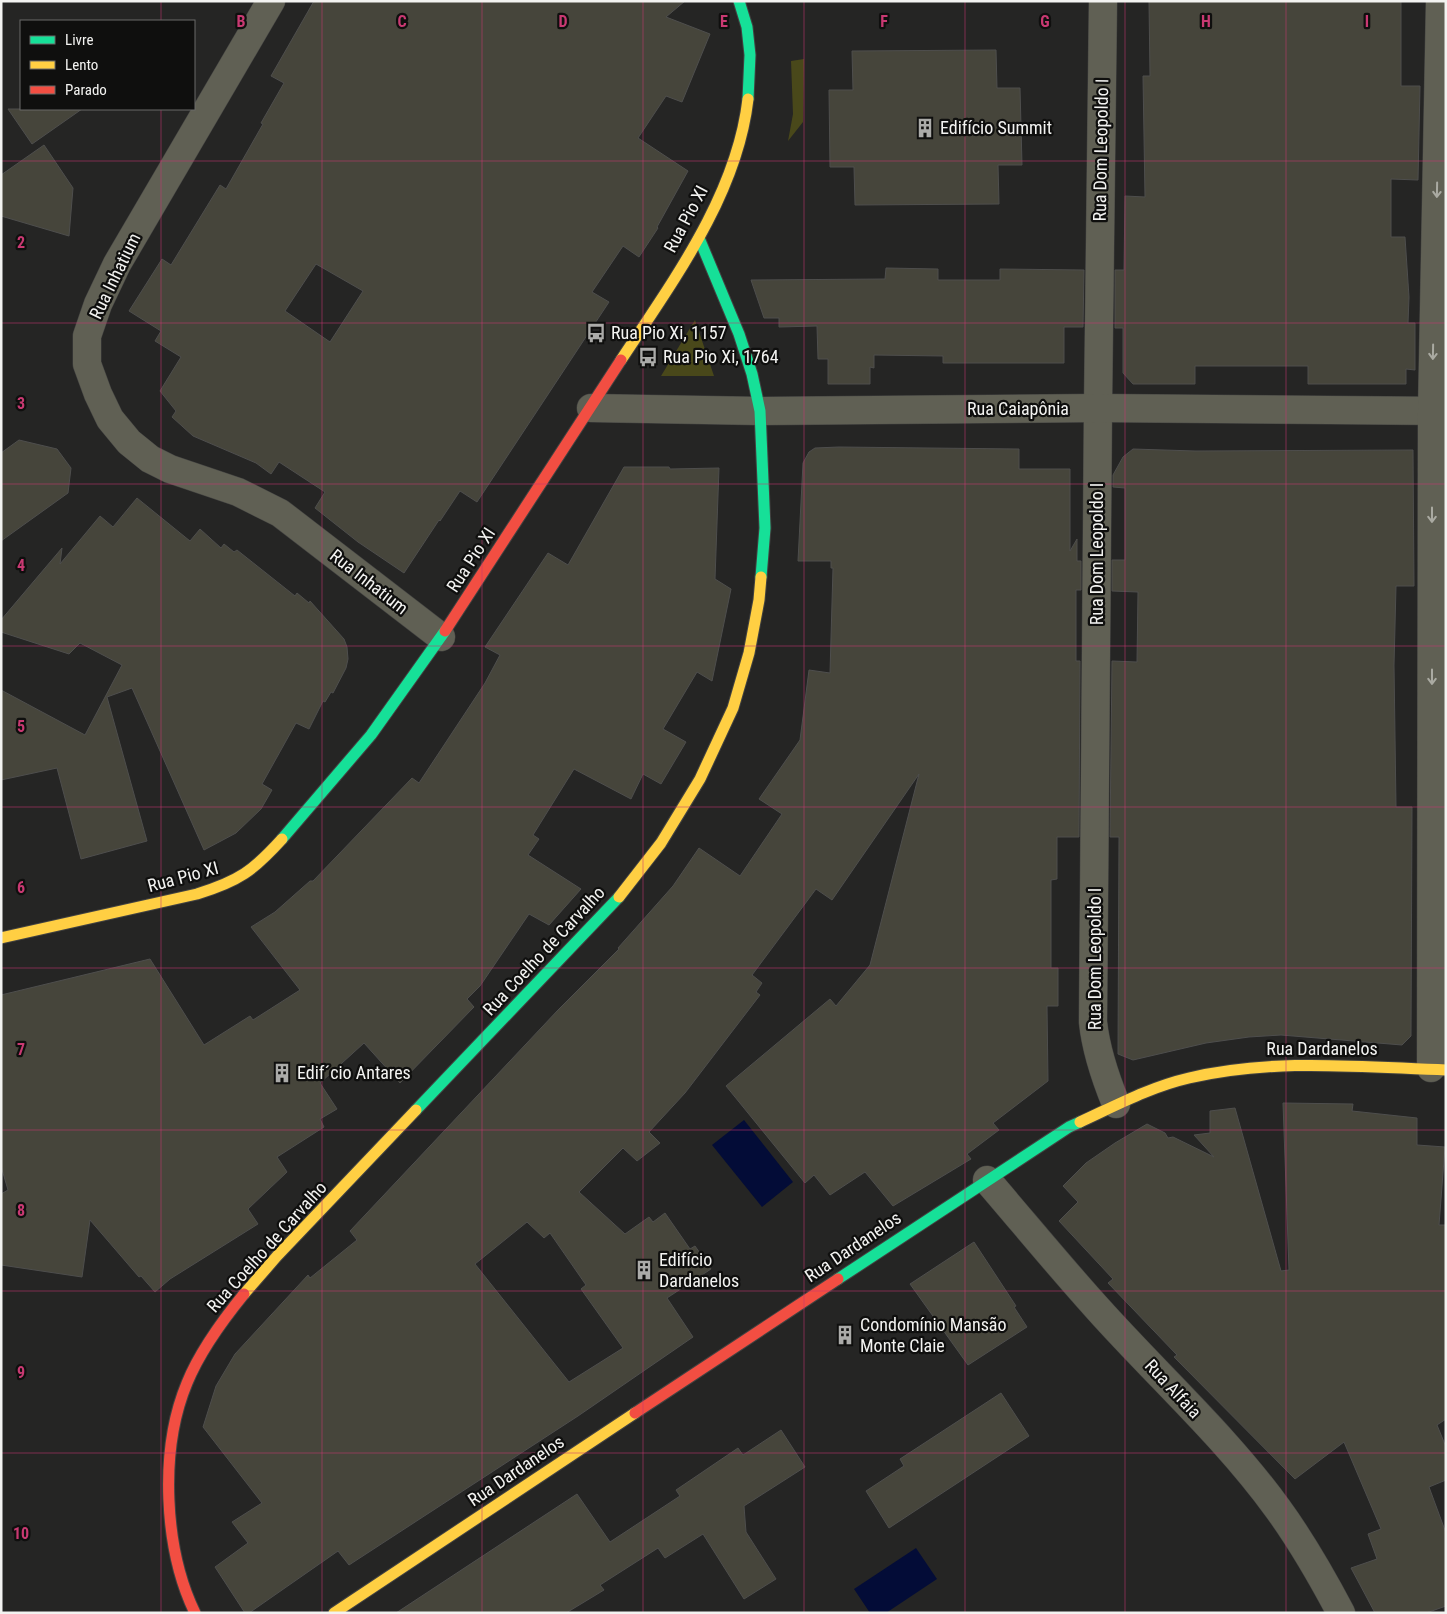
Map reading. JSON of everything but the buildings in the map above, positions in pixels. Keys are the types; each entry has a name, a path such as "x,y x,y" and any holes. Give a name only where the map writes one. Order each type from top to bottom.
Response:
{"street":[{"name":"Rua Inhatium","path":"271,1 117,264 98,304 86,336 87,364 110,419 129,442 150,459 170,469 238,492 280,513 441,637"},
{"name":"Rua Pio XI","path":"1,938 196,894 220,887 242,876 262,862 338,776 371,735 441,637 591,408 699,238 729,174 743,132 749,93 751,60 747,25 738,1"},
{"name":"Rua Dom Leopoldo I","path":"1103,1 1093,1022 1098,1054 1116,1104"},
{"path":"1438,1069 1440,1"},
{"name":"Rua Coelho de Carvalho","path":"195,1613 176,1562 171,1532 169,1466 173,1432 182,1399 193,1370 210,1339 241,1297 271,1263 611,907 661,843 700,779 733,708 749,653 759,600 765,528 760,410 752,374 739,334 699,238"},
{"name":"Rua Caiapônia","path":"591,408 760,410 1098,408 1439,411"},
{"name":"Rua Dardanelos","path":"334,1613 1069,1127 1116,1104 1161,1086 1188,1078 1234,1069 1292,1064 1438,1069"},
{"name":"Rua Alfaia","path":"987,1180 1098,1309 1218,1437 1252,1477 1277,1508 1315,1563 1341,1613"}],"shaded area":[{"path":"804,59 803,122 788,141 793,114 791,61"},
{"path":"695,320 714,376 661,376"},
{"path":"744,1120 793,1182 762,1207 712,1145"},
{"path":"916,1548 937,1579 886,1613 870,1613 854,1589"}],"traffic: fast":[{"path":"739,1 747,27 750,55 748,99"},
{"path":"699,238 739,334 752,374 760,411 765,528 761,577"},
{"path":"282,839 371,735 445,631"},
{"path":"416,1110 619,897"},
{"path":"838,1279 1069,1127 1080,1122"}],"traffic: slow":[{"path":"621,360 681,268 717,203 742,135 748,99"},
{"path":"619,897 661,843 700,779 733,708 749,653 759,600 761,577"},
{"path":"1,938 212,889 244,874 282,839"},
{"path":"1080,1122 1160,1086 1221,1072 1253,1068 1317,1065 1446,1070"},
{"path":"244,1294 277,1256 416,1110"},
{"path":"334,1613 635,1413"}],"traffic: jam":[{"path":"445,631 621,360"},
{"path":"635,1413 838,1279"},
{"path":"195,1613 185,1587 171,1530 169,1468 172,1438 178,1409 192,1371 212,1337 244,1294"}],"place":[{"name":"Edifício Summit","path":"925,128"},
{"name":"Rua Pio Xi, 1157","path":"596,333"},
{"name":"Rua Pio Xi, 1764","path":"648,357"},
{"name":"Edif´cio Antares","path":"282,1073"},
{"name":"Edifício Dardanelos","path":"644,1270"},
{"name":"Condomínio Mansão Monte Claie","path":"845,1335"}]}
